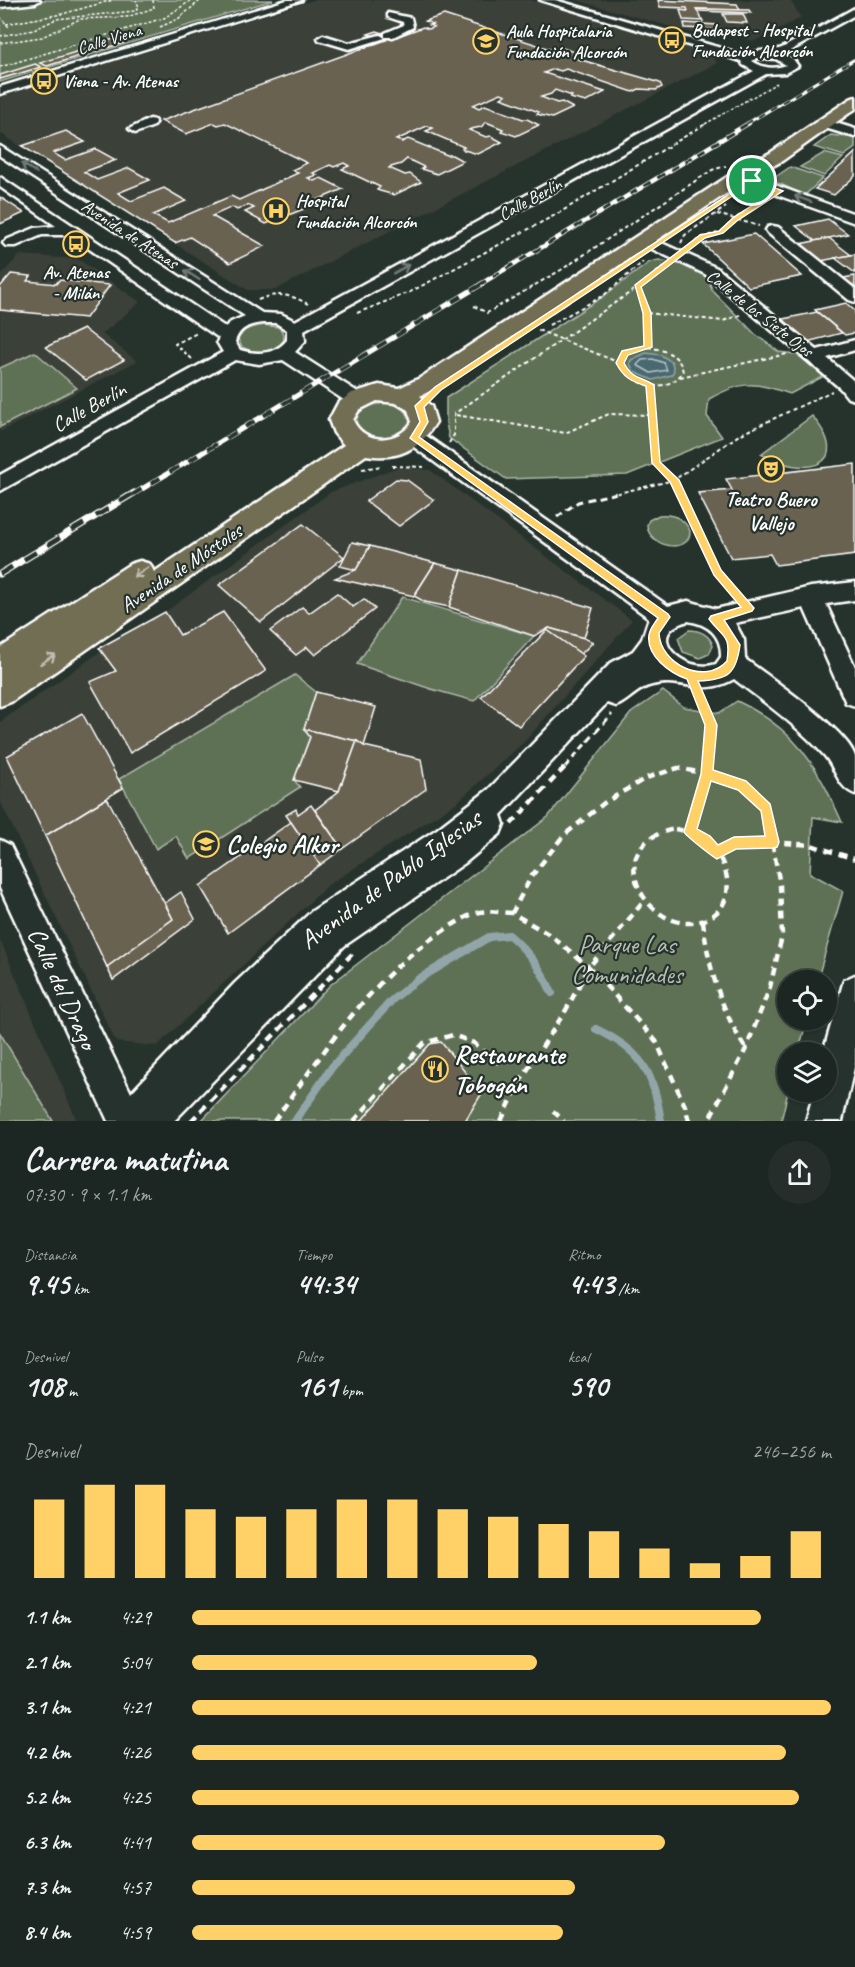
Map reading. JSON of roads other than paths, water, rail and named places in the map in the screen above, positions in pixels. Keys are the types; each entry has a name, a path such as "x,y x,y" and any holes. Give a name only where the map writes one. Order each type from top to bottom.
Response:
{"main road":[{"path":"411,401 437,377 739,177 776,157 855,102"},
{"path":"411,401 424,422 414,438 403,444 390,447 354,440 341,420 349,405 357,400 379,393 411,401 438,388 752,181 776,157"},
{"name":"Avenida de Móstoles","path":"0,665 354,440"},
{"name":"Avenida de Móstoles","path":"0,692 354,440"}],"street":[{"path":"0,4 34,0"},
{"name":"Calle Viena","path":"0,86 283,0"},
{"name":"Calle Viena","path":"0,91 297,0"},
{"path":"545,0 754,63 779,53 855,11"},
{"path":"562,0 777,71 790,68 792,64 787,59 770,55"},
{"path":"323,38 349,46 408,27 407,20 392,15"},
{"path":"787,59 794,52 855,18"},
{"path":"781,41 793,45"},
{"name":"Calle Berlín","path":"288,323 754,63"},
{"path":"135,129 150,123"},
{"path":"826,124 855,133"},
{"name":"Avenida de Atenas","path":"0,150 259,318"},
{"name":"Avenida de Atenas","path":"0,181 227,336"},
{"path":"752,181 854,216"},
{"path":"0,255 6,242 33,219 38,208"},
{"path":"6,242 40,231 71,230"},
{"path":"773,230 855,297"},
{"name":"Calle de los Siete Ojos","path":"655,245 711,271 852,387"},
{"path":"196,315 219,310 225,303 226,297"},
{"path":"259,318 288,323 297,334 296,341 284,353 262,360 233,354 227,347 227,336 239,324 259,318"},
{"path":"811,353 855,345"},
{"path":"284,353 357,400"},
{"name":"Calle Berlín","path":"0,484 233,354"},
{"path":"414,438 542,527 659,630 666,663 684,673 716,676 732,663 735,645 724,626 715,619 688,610 675,612 659,630"},
{"path":"715,619 749,608 811,596 855,591"},
{"path":"811,596 855,694"},
{"name":"Avenida de Pablo Iglesias","path":"127,1121 247,995 323,922 447,839 499,799 620,671 642,658 659,630"},
{"path":"732,663 786,704 835,747 855,781"},
{"name":"Avenida de Pablo Iglesias","path":"149,1121 333,935 455,853 508,809 629,682 653,672 684,673"},
{"name":"Calle del Drago","path":"0,855 127,1121"},
{"path":"824,1121 855,992"}],"water":[{"path":"646,353 661,355 672,362 674,371 671,375 653,380 634,372 630,364 631,360"}],"waterway":[{"path":"295,1121 332,1067 392,1000 417,980 489,937 509,935 534,961 552,993"},
{"path":"596,1029 612,1037 643,1064 654,1089 661,1121"}],"railway":[{"path":"746,124 855,59"},
{"path":"479,285 749,123"},
{"path":"132,495 482,284"},
{"path":"0,574 134,493"}],"place":[{"name":"Budapest - Hospital Fundación Alcorcón","path":"672,40"},
{"name":"Aula Hospitalaria Fundación Alcorcón","path":"486,41"},
{"name":"Viena - Av. Atenas","path":"44,81"},
{"name":"Hospital Fundación Alcorcón","path":"276,211"},
{"name":"Av. Atenas - Milán","path":"76,244"},
{"name":"Teatro Buero Vallejo","path":"771,469"},
{"name":"Colegio Alkor","path":"206,844"},
{"name":"Restaurante Tobogán","path":"435,1069"}],"park label":[{"name":"Parque Las Comunidades","path":"627,959"}]}
